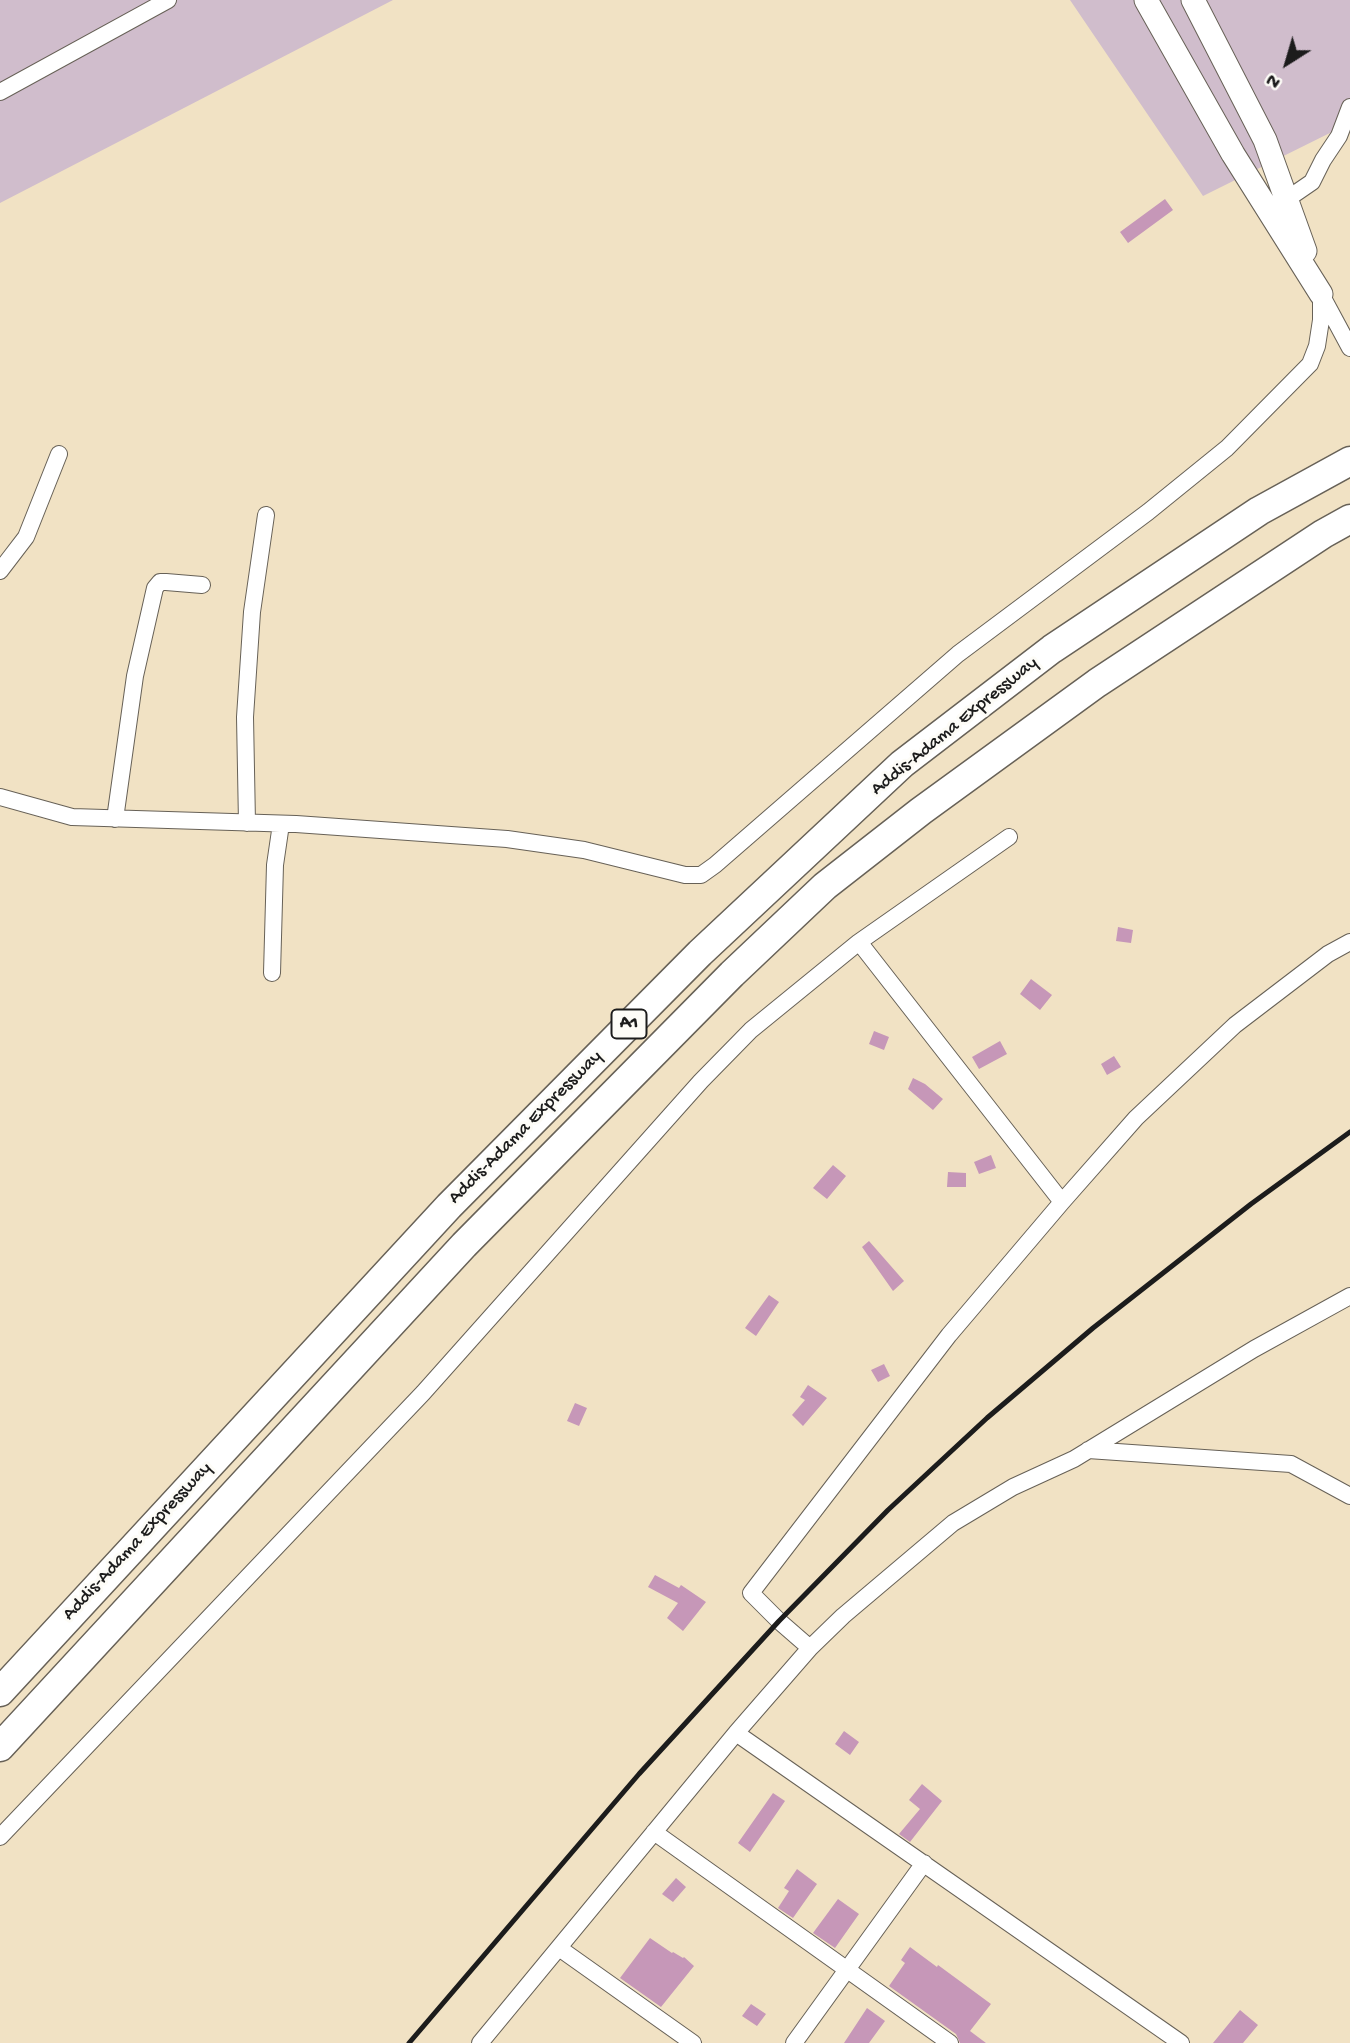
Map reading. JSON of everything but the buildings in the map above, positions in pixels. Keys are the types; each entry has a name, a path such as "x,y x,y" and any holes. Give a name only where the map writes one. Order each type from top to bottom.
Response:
{"highway":[{"name":"Addis-Adama Expressway","path":"0,1692 449,1206 700,953 902,764 1052,649 1259,511 1350,461"},
{"name":"Addis-Adama Expressway","path":"0,1747 464,1245 732,974 825,886 921,811 1097,683 1350,519"}],"street":[{"path":"0,92 168,0"},
{"path":"1146,0 1233,155 1278,206"},
{"path":"1193,0 1265,139 1278,206 1350,348"},
{"path":"1278,206 1312,182 1339,136 1350,107"},
{"path":"0,797 72,817 281,824 507,839 584,850 685,875 701,875 958,654 1148,512 1227,448 1310,364 1317,346 1321,294"},
{"path":"0,571 26,537 59,454"},
{"path":"247,823 245,717 253,612 267,514"},
{"path":"116,819 135,676 155,588 160,582 202,585"},
{"path":"272,973 275,865 281,824"},
{"path":"0,1837 423,1393 701,1081 751,1030 859,942 1009,837"},
{"path":"859,942 1062,1202"},
{"path":"810,1648 751,1593 949,1335 1136,1118 1235,1025 1328,954 1350,942"},
{"path":"480,2043 736,1732 810,1648 843,1616 953,1523 1013,1487 1074,1459 1254,1349 1350,1296"},
{"path":"1087,1450 1291,1464 1350,1496"},
{"path":"736,1732 1181,2043"},
{"path":"654,1832 950,2043"},
{"path":"794,2043 923,1863"},
{"path":"559,1948 693,2043"}],"shaded area":[{"path":"0,0 393,0 0,203"},
{"path":"1070,0 1350,0 1350,123 1203,196"}],"railway":[{"path":"409,2043 639,1774 779,1621 888,1510 987,1418 1093,1328 1251,1204 1350,1132"}]}
